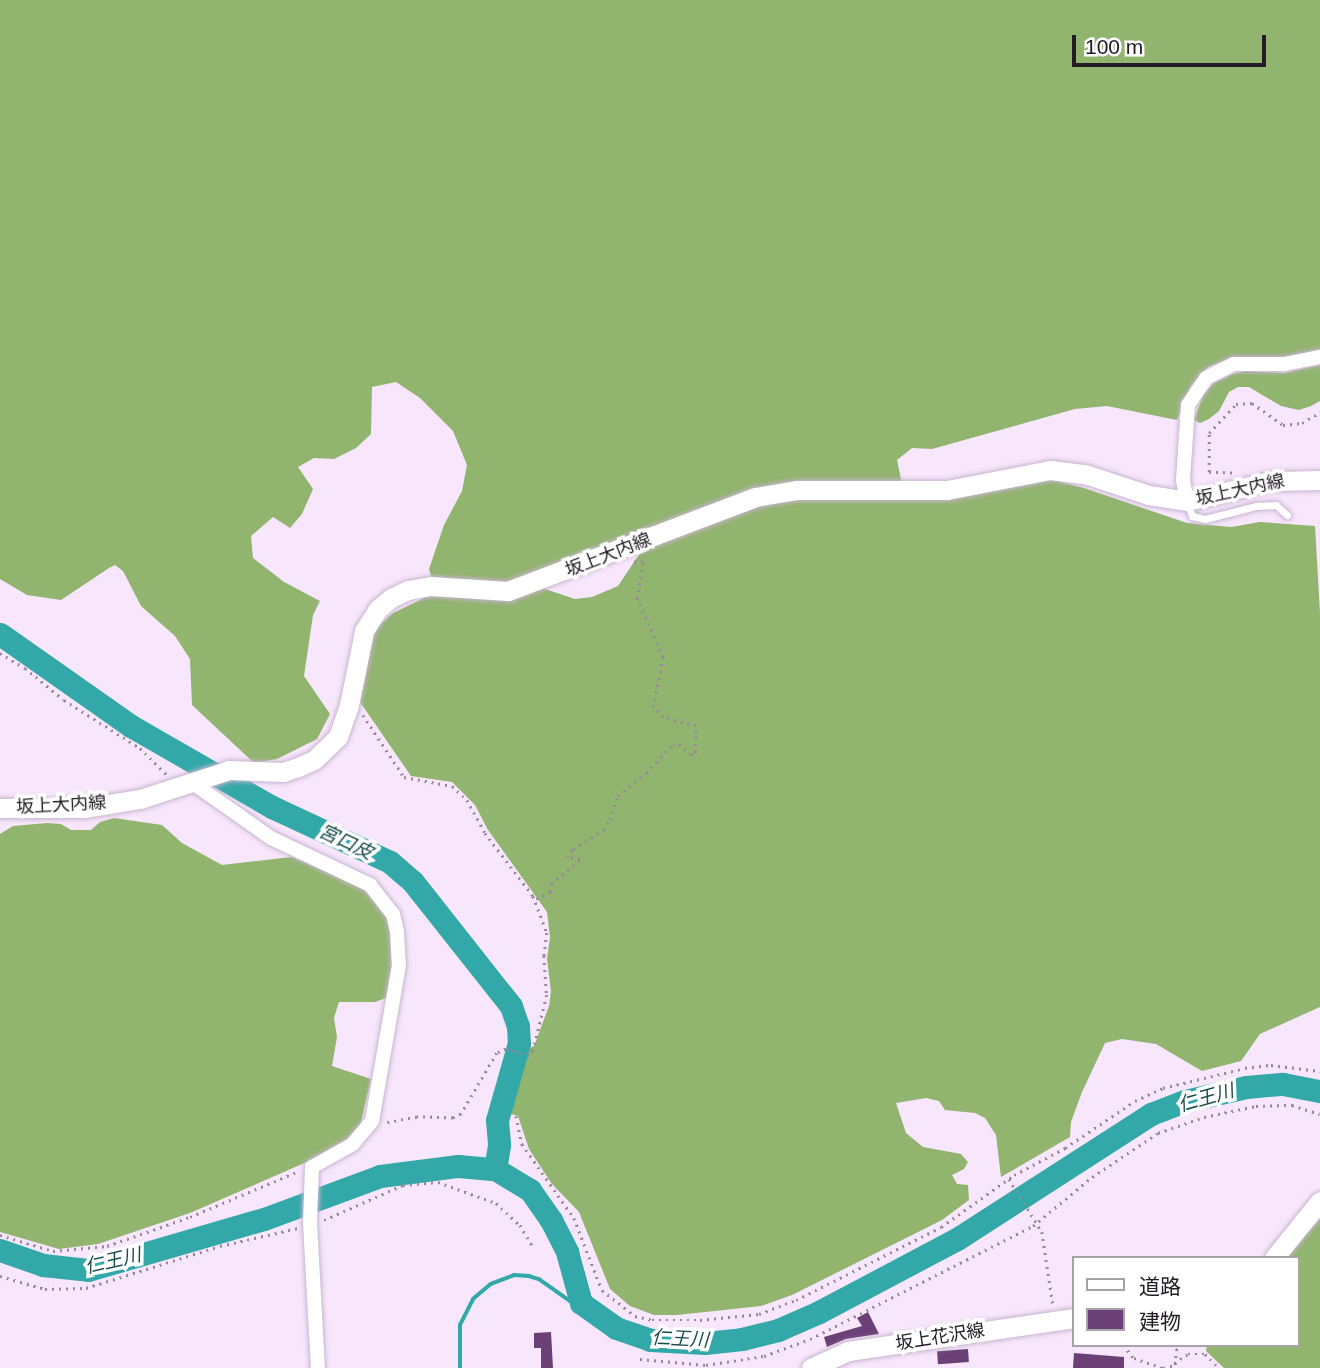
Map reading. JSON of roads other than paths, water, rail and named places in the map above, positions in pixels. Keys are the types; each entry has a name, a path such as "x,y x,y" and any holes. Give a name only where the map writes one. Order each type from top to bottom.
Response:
{"main road":[{"name":"坂上大内線","path":"0,808 84,808 140,799 229,770 282,772 314,760 338,737 349,705 364,631 378,609 391,598 431,586 508,591 755,497 797,490 947,490 1050,470 1085,474 1149,495 1187,501 1270,481 1320,480"},
{"path":"1276,1256 1320,1202"},
{"name":"坂上花沢線","path":"811,1368 848,1351 1063,1320"}],"street":[{"path":"1187,501 1183,480 1188,405 1206,378 1234,363 1283,364 1320,357"},
{"path":"188,782 271,838 309,859 370,885 393,914 399,940 399,965 372,1121 353,1144 313,1167 310,1224 318,1368"}],"lane":[{"path":"1187,501 1192,516 1205,519 1256,506 1276,505 1287,515"}],"waterway":[{"name":"宮口皮","path":"0,634 131,726 272,807 390,862 413,882 511,1006 518,1026 519,1043 497,1120 499,1145 495,1169"},
{"name":"仁王川","path":"0,1250 43,1265 88,1270 264,1219 380,1176 458,1166 495,1169 530,1190 551,1220 567,1252 581,1303 616,1328 650,1340 705,1343 742,1339 778,1330 819,1312 957,1239 1151,1114 1185,1101 1246,1087 1283,1084 1320,1091"},
{"path":"460,1368 460,1325 473,1299 491,1284 514,1275 529,1276 539,1279 570,1301 581,1303"}]}
